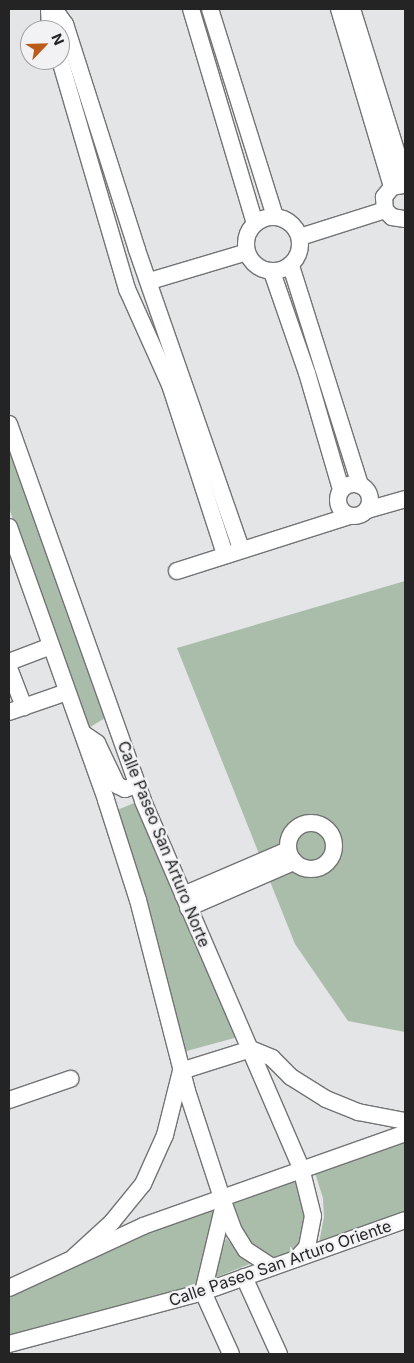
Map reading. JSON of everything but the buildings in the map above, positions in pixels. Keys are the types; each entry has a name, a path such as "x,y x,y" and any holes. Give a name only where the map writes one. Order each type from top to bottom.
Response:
{"street":[{"path":"54,9 66,24 122,271 135,308 184,406"},
{"path":"190,9 212,73 255,224"},
{"path":"210,9 275,217"},
{"path":"339,9 354,38 401,184 384,197 386,210 392,217 404,223"},
{"path":"352,9 354,38"},
{"path":"212,73 229,67"},
{"path":"65,70 87,117 150,281 184,406 233,551"},
{"path":"300,237 386,210"},
{"path":"275,217 290,223 300,237 297,258 290,266 272,272 256,266 247,252 249,232 255,224 275,217"},
{"path":"150,281 247,252"},
{"path":"122,271 132,263 143,264"},
{"path":"290,266 360,484 370,496 367,510"},
{"path":"272,272 307,372 341,489 338,505 349,516"},
{"path":"135,308 147,307 156,301"},
{"path":"307,372 324,367"},
{"name":"Calle Paseo San Arturo Norte","path":"9,424 136,785 301,1168 313,1216 307,1247 297,1258"},
{"path":"341,489 350,484 360,484"},
{"path":"177,571 233,551 349,516 356,517 367,510 405,498"},
{"path":"9,527 82,732 138,900 182,1072 222,1200 234,1231 246,1250 272,1267"},
{"path":"9,662 51,646"},
{"path":"9,668 16,710 67,692"},
{"path":"82,732 97,744 117,785 124,790 136,785"},
{"path":"185,902 291,856"},
{"path":"182,1072 251,1049 272,1058 291,1077 326,1099 358,1112 405,1121"},
{"path":"74,1257 112,1222 142,1184 165,1135 182,1072"},
{"path":"9,1100 70,1079"},
{"path":"9,1288 143,1226 222,1200 301,1168 405,1133"},
{"path":"222,1200 203,1292 231,1354"},
{"name":"Calle Paseo San Arturo Oriente","path":"9,1344 203,1292 405,1220"},
{"path":"244,1277 279,1354"}],"green space":[{"path":"9,432 110,715 87,729 9,508"},
{"path":"405,581 405,1032 348,1021 295,944 177,648"},
{"path":"134,803 238,1037 183,1052 115,811"},
{"path":"405,1143 405,1211 319,1243 324,1217 323,1198 315,1173"},
{"path":"294,1180 304,1206 302,1236 298,1246 286,1256 274,1258 254,1247 244,1232 233,1202"},
{"path":"216,1208 196,1286 9,1335 9,1296 133,1238"},
{"path":"226,1238 250,1264 214,1278"}]}
